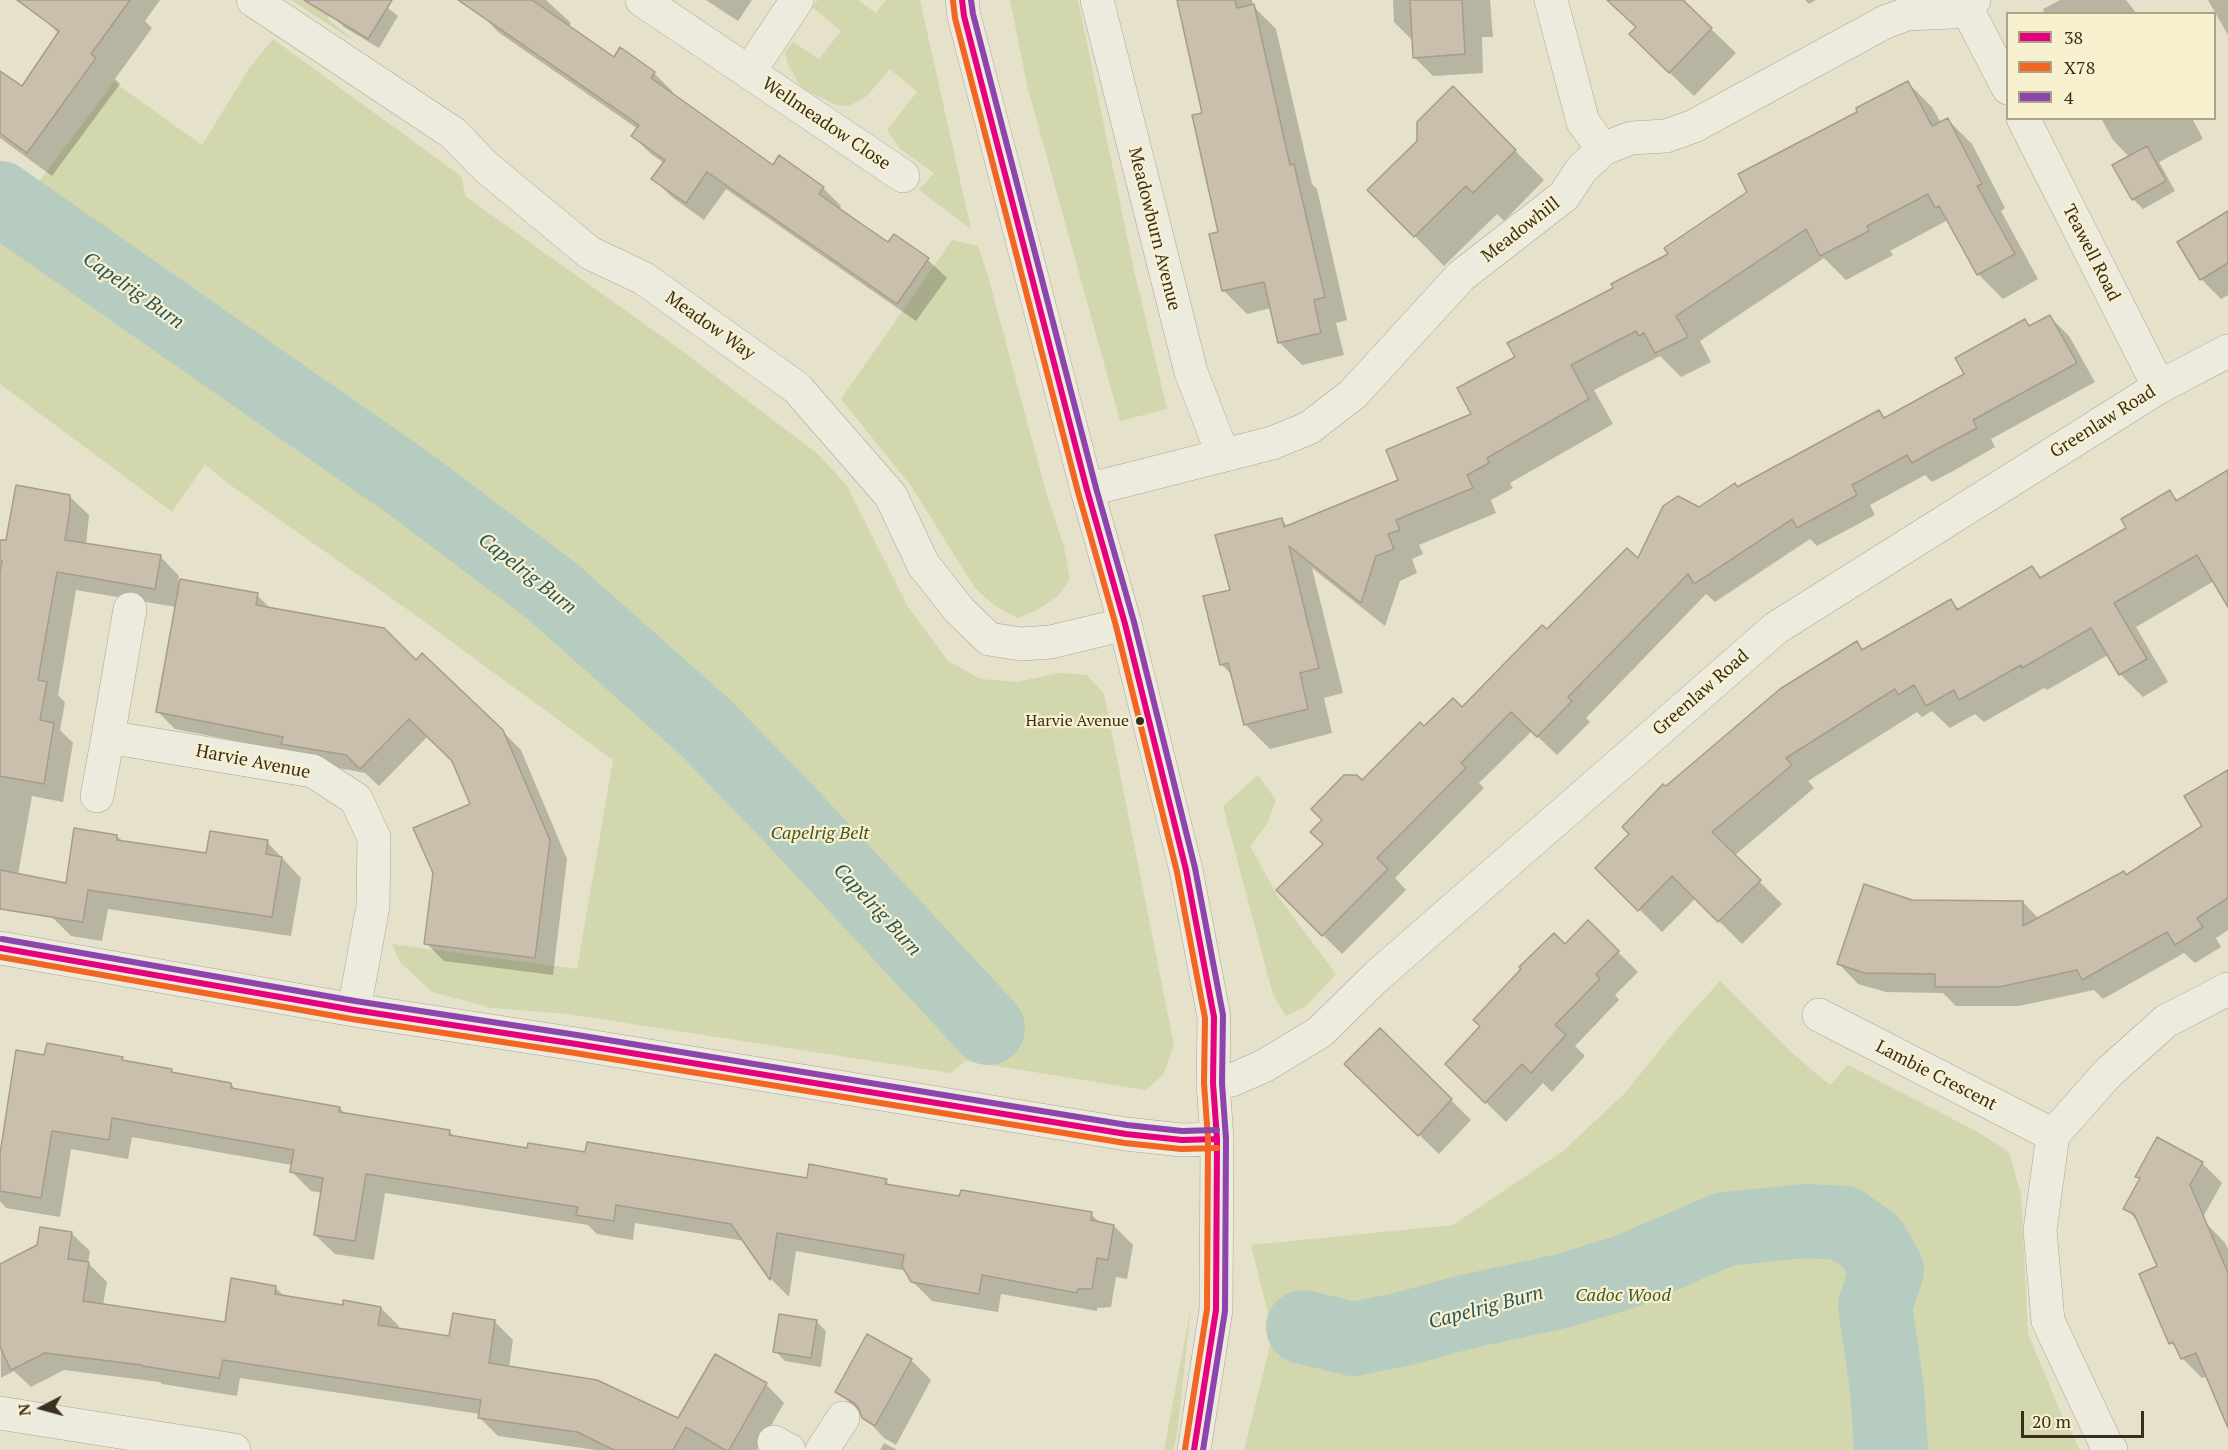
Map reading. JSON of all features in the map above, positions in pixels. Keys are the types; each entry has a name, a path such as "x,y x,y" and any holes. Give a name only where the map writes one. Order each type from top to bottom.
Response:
{"street":[{"name":"Meadow Way","path":"253,0 453,133 486,168 590,253 643,278 797,388 891,496 923,564 960,611 989,639 1021,644 1051,642 1125,624"},
{"name":"Wellmeadow Close","path":"642,0 903,176"},
{"name":"Wellmeadow Close","path":"749,72 797,0"},
{"path":"962,0 964,16 1087,490 1125,624 1186,870 1214,1017 1213,1083 1217,1139 1216,1310 1194,1450"},
{"name":"Meadowburn Avenue","path":"1097,0 1191,372 1223,455"},
{"path":"1551,0 1583,122 1603,149"},
{"path":"1970,2 2006,86"},
{"name":"Meadowhill","path":"1087,490 1272,443 1309,428 1353,394 1461,276 1564,196 1581,170 1603,149 1631,138 1666,136 1694,126 1885,22 1907,14 1952,12 1970,2"},
{"name":"Teawell Road","path":"2024,120 2159,387"},
{"name":"Greenlaw Road","path":"1213,1083 1232,1080 1264,1066 1320,1032 1377,976 1776,628 2159,387 2228,351"},
{"path":"97,796 130,609"},
{"name":"Harvie Avenue","path":"108,737 313,771 356,799 374,838 373,906 354,1010"},
{"path":"0,948 354,1010 588,1045 1126,1134 1182,1140 1217,1139"},
{"path":"2111,1450 2106,1444 2048,1321 2040,1230 2054,1134 2108,1073 2166,1021 2228,989"},
{"name":"Lambie Crescent","path":"1819,1015 2054,1134"},
{"path":"0,1413 234,1450"},
{"path":"822,1450 843,1418"}],"green space":[{"path":"291,0 321,0 330,13 328,19 357,43"},
{"path":"818,0 858,0 876,13 886,0 920,0 971,229 919,190 934,173 900,149 887,130 917,92 890,69 867,96 849,106 837,105 802,89 788,64 785,52 793,42 819,59 841,31 812,7"},
{"path":"1010,0 1078,0 1134,270 1167,409 1120,421 1028,89"},
{"name":"Capelrig Belt","path":"273,39 461,176 466,197 674,345 818,454 847,486 908,607 948,661 981,679 1017,682 1059,673 1087,675 1104,694 1174,1045 1163,1075 1145,1090 966,1061 950,1073 568,1014 492,1008 432,992 400,962 392,944 577,969 613,760 411,612 226,482 205,464 172,512 0,384 0,170 33,190 114,82 202,145 250,67"},
{"path":"952,240 978,246 1046,492 1064,547 1070,579 1057,597 1035,611 1018,618 995,606 975,588 911,486 841,399"},
{"path":"1258,775 1276,800 1267,824 1250,846 1277,895 1336,974 1306,1006 1286,1016 1273,995 1223,806"},
{"name":"Cadoc Wood","path":"1720,981 1792,1053 1830,1085 1848,1065 1976,1131 2009,1152 2021,1195 2028,1334 2061,1413 2080,1450 1244,1450 1273,1334 1251,1245 1453,1225 1563,1151 1625,1093 1675,1031"},
{"path":"1191,1307 1177,1435 1173,1450 1164,1450"}],"building":[{"path":"17,0 130,0 91,54 96,58 27,153 0,133 0,71 22,86 59,31"},
{"path":"304,0 392,0 368,39"},
{"path":"458,0 532,0 614,57 620,47 655,72 651,78 773,165 779,155 824,187 819,194 853,218 888,242 894,234 929,258 897,304 707,172 686,203 651,179 665,160 631,136 639,125"},
{"path":"1177,0 1235,0 1237,8 1254,4 1290,165 1294,164 1325,297 1314,300 1321,333 1278,343 1264,282 1222,291 1209,234 1218,232 1192,115 1202,113"},
{"path":"1410,0 1462,0 1465,54 1413,58"},
{"path":"1607,0 1683,0 1712,28 1669,73 1629,34 1636,27"},
{"path":"1908,81 1932,126 1948,118 1982,184 1977,186 2015,254 1977,275 1939,206 1935,208 1928,194 1867,226 1869,231 1820,256 1806,229 1676,316 1688,337 1655,353 1644,333 1639,336 1636,331 1571,365 1589,399 1487,458 1489,463 1467,475 1473,488 1396,520 1400,530 1388,534 1394,549 1376,556 1361,603 1289,546 1319,668 1300,673 1308,709 1244,725 1228,663 1220,665 1203,596 1230,590 1215,535 1282,518 1284,527 1398,480 1386,450 1471,414 1457,388 1515,357 1507,343 1613,288 1611,284 1668,254 1664,248 1747,192 1738,174 1857,112 1856,108"},
{"path":"1453,86 1516,150 1473,193 1466,186 1414,237 1367,190 1417,141 1417,122"},
{"path":"2147,146 2166,181 2132,200 2112,165"},
{"path":"2228,211 2228,263 2200,280 2177,242"},
{"path":"2050,315 2077,363 1973,420 1977,428 1912,463 1907,455 1852,485 1857,495 1797,528 1792,519 1694,584 1688,574 1568,697 1572,701 1537,737 1511,712 1461,763 1466,768 1377,858 1388,869 1322,936 1276,890 1323,844 1310,832 1322,820 1311,809 1344,775 1357,775 1362,780 1420,722 1424,726 1453,698 1462,707 1542,625 1547,629 1627,548 1638,558 1663,506 1678,496 1699,507 1735,483 1737,487 1879,410 1884,418 1964,374 1955,358 2025,319 2029,326"},
{"path":"2228,470 2228,607 2197,555 2114,603 2147,659 2119,675 2091,628 2022,668 2021,665 1959,700 1954,690 1926,706 1914,685 1898,695 1895,689 1786,758 1792,765 1712,832 1761,880 1718,922 1672,876 1638,911 1595,868 1629,834 1622,827 1663,784 1666,786 1780,689 1857,641 1862,650 1951,599 1957,610 2032,566 2040,578 2126,528 2121,519 2170,490 2176,501"},
{"path":"16,485 70,495 65,540 161,555 155,589 57,572 38,680 47,682 40,720 54,723 44,784 0,776 0,571 2,561 0,560 0,540 6,540"},
{"path":"180,579 258,593 256,605 384,628 416,660 422,653 503,730 550,840 535,958 424,944 433,873 413,828 470,804 452,761 409,719 360,769 346,755 281,744 283,737 156,712"},
{"path":"2228,770 2228,898 2197,918 2203,927 2175,945 2167,932 2082,980 2077,970 1999,987 1935,987 1935,974 1865,973 1837,964 1864,884 1912,900 2023,901 2023,926 2124,871 2126,875 2202,826 2184,796"},
{"path":"74,828 117,835 117,840 206,853 210,831 268,840 266,854 282,857 272,917 88,890 83,922 0,909 0,870 66,883"},
{"path":"1588,920 1619,951 1596,974 1600,979 1555,1025 1566,1035 1531,1073 1522,1064 1485,1103 1445,1064 1480,1026 1473,1020 1521,969 1519,967 1554,933 1565,944"},
{"path":"1380,1028 1452,1099 1418,1136 1344,1064"},
{"path":"47,1043 123,1057 122,1060 172,1069 171,1072 231,1083 231,1088 340,1107 339,1112 450,1130 449,1135 527,1148 528,1143 585,1152 587,1142 807,1178 809,1164 887,1179 885,1184 959,1196 961,1190 1092,1212 1091,1220 1114,1225 1108,1260 1097,1258 1092,1289 1078,1289 1077,1293 982,1275 979,1294 911,1282 902,1266 904,1255 777,1233 770,1280 731,1224 616,1205 614,1221 576,1215 578,1207 366,1174 355,1241 314,1235 323,1178 290,1172 294,1150 112,1118 109,1140 52,1131 41,1198 0,1191 0,1154 16,1050 44,1055"},
{"path":"2157,1137 2203,1162 2190,1185 2228,1273 2228,1428 2196,1353 2181,1359 2173,1342 2169,1344 2139,1274 2157,1266 2134,1214 2123,1209 2140,1178 2135,1177"},
{"path":"40,1227 72,1232 68,1259 89,1262 83,1301 225,1322 231,1278 276,1286 275,1294 343,1305 343,1300 381,1307 378,1325 449,1336 453,1313 495,1320 489,1363 597,1380 678,1418 715,1354 767,1383 729,1450 725,1450 686,1427 673,1450 614,1450 577,1432 478,1418 481,1400 223,1360 219,1378 142,1365 45,1353 11,1370 0,1347 0,1264 37,1245"},
{"path":"779,1314 817,1320 811,1358 773,1352"},
{"path":"867,1334 912,1359 875,1426 862,1418 854,1403 835,1392"}],"waterway":[{"name":"Capelrig Burn","path":"0,198 414,487 553,592 705,727 988,1028"},
{"name":"Capelrig Burn","path":"1303,1327 1353,1339 1562,1291 1625,1272 1725,1229 1805,1221 1844,1223 1872,1243 1887,1270 1875,1306 1887,1389 1891,1450"}],"transit line":[{"name":"38","path":"962,0 964,16 1087,490 1125,624 1186,870 1214,1017 1213,1083 1217,1139 1216,1310 1194,1450"},
{"name":"4","path":"971,0 1096,488 1134,622 1195,868 1223,1015 1222,1083 1226,1139 1225,1311 1203,1450"},
{"name":"X78","path":"953,1 955,18 1078,492 1116,626 1177,872 1205,1018 1204,1083 1208,1139 1207,1309 1185,1449"},
{"name":"4","path":"2,939 355,1001 1127,1125 1182,1131 1217,1130"},
{"name":"38","path":"0,948 354,1010 1126,1134 1182,1140 1217,1139"},
{"name":"X78","path":"0,957 352,1019 1125,1143 1181,1149 1217,1148"}],"place":[{"name":"Harvie Avenue","path":"1140,721"}]}
